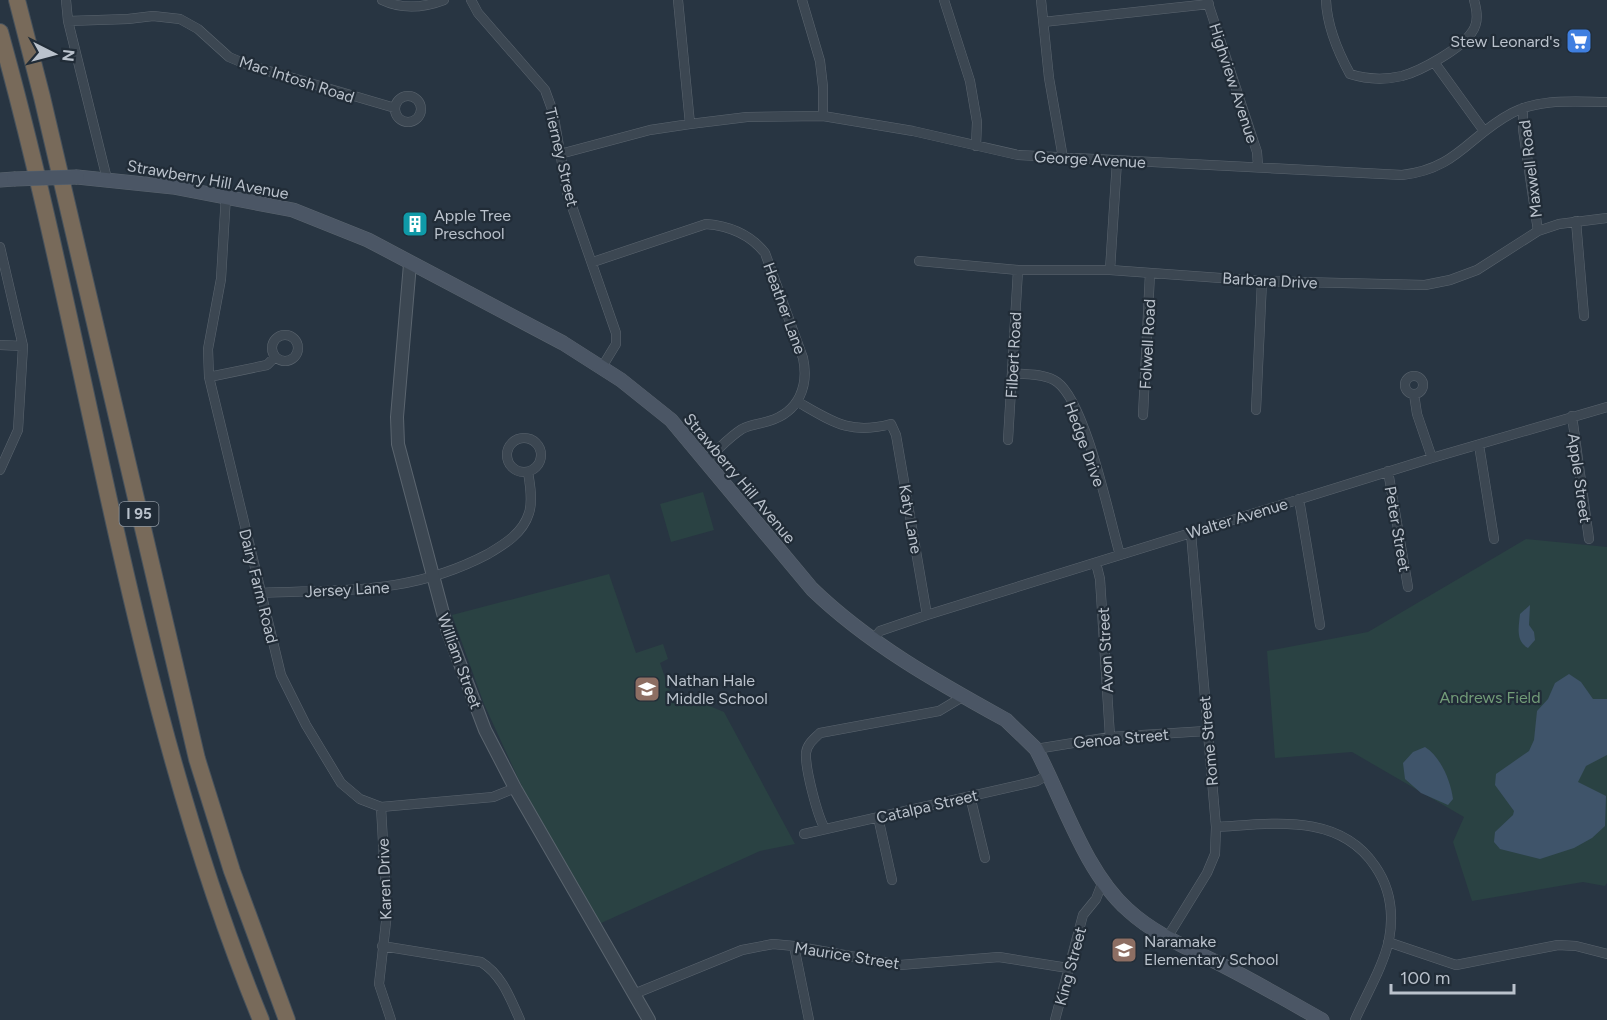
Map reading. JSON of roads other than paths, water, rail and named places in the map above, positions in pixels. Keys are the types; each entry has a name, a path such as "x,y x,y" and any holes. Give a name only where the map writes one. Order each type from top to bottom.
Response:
{"highway":[{"name":"I 95","path":"17,0 36,68 197,759 231,871 287,1020"},
{"name":"I 95","path":"0,32 164,728 208,878 261,1020"}],"main road":[{"name":"Strawberry Hill Avenue","path":"7,179 77,177 107,179 226,195 292,210 330,224 563,342 602,367 671,420 813,589 837,613 888,652 1006,720 1036,749 1103,880 1127,909 1167,938 1266,987 1322,1020"}],"street":[{"path":"66,0 68,21 107,179"},
{"path":"382,0 404,7 428,6 444,0"},
{"name":"Tierney Street","path":"471,0 478,13 545,90 553,112 567,192 616,333 616,344 602,367"},
{"path":"678,0 690,124"},
{"path":"802,0 820,61 824,87 823,116"},
{"path":"944,0 970,81 977,122 976,146"},
{"path":"1041,0 1063,158"},
{"path":"1326,0 1327,14 1340,56 1350,74 1378,78 1402,76 1434,62 1473,31 1478,18 1474,0"},
{"path":"1043,22 1208,2"},
{"name":"Highview Avenue","path":"1208,2 1257,152 1258,166"},
{"name":"Mac Intosh Road","path":"68,21 128,20 153,16 180,19 198,29 229,57 248,65 395,108"},
{"path":"1434,62 1484,131"},
{"name":"George Avenue","path":"560,154 650,130 690,124 747,117 823,116 902,129 1018,155 1402,175 1424,172 1442,165 1484,131 1523,108 1541,104 1607,102"},
{"name":"Maxwell Road","path":"1523,108 1522,129 1538,231"},
{"path":"1110,270 1117,161"},
{"name":"Dairy Farm Road","path":"226,195 221,279 208,349 209,377 281,675 306,725 341,783 360,798 381,807"},
{"name":"Barbara Drive","path":"919,261 1018,270 1110,270 1262,281 1425,285 1450,280 1477,270 1538,231 1576,221 1607,218"},
{"path":"1576,221 1584,316"},
{"name":"Heather Lane","path":"593,262 706,224 732,229 756,241 765,253 803,358 806,373 798,402"},
{"path":"0,247 22,346 18,430 0,470"},
{"name":"William Street","path":"410,264 397,417 398,444 432,576 465,682 485,730 515,788 649,1020"},
{"name":"Filbert Road","path":"1008,440 1018,270"},
{"name":"Folwell Road","path":"1143,415 1150,273"},
{"path":"1256,410 1262,281"},
{"path":"0,345 22,346"},
{"path":"209,377 267,365 275,357"},
{"name":"Hedge Drive","path":"1012,374 1049,378 1064,388 1079,418 1091,453 1120,555"},
{"path":"1414,394 1432,458"},
{"path":"706,460 742,429 778,418 798,402"},
{"name":"Katy Lane","path":"798,402 851,429 870,429 891,424 896,435 927,615"},
{"name":"Walter Avenue","path":"873,640 880,631 927,615 1388,471 1607,407"},
{"name":"Apple Street","path":"1572,416 1588,539"},
{"path":"1479,445 1494,539"},
{"name":"Peter Street","path":"1388,471 1408,587"},
{"name":"Jersey Lane","path":"261,593 361,591 397,587 465,566 511,540 520,531 530,513 528,472"},
{"path":"1299,499 1320,625"},
{"name":"Rome Street","path":"1167,938 1207,873 1215,854 1216,827 1206,731 1191,533"},
{"name":"Avon Street","path":"1096,563 1100,579 1110,737"},
{"path":"825,829 818,816 808,765 806,752 810,742 820,734 939,711 964,696"},
{"name":"Genoa Street","path":"1036,749 1110,737 1206,731"},
{"name":"Catalpa Street","path":"804,834 1037,781 1049,774"},
{"path":"381,807 493,797 515,788"},
{"path":"970,796 985,858"},
{"name":"Karen Drive","path":"381,807 387,913 379,984 391,1020"},
{"path":"878,817 892,880"},
{"path":"1216,827 1290,824 1319,826 1345,836 1367,853 1389,893 1392,912 1388,942 1355,1020"},
{"name":"King Street","path":"1055,1020 1083,915 1096,899 1103,880"},
{"path":"1388,942 1456,964 1558,945 1576,946 1607,954"},
{"name":"Maurice Street","path":"634,994 742,950 773,944 900,965 999,957 1068,968"},
{"path":"382,946 481,962 493,969 502,982 520,1020"},
{"path":"794,946 808,1020"}],"water":[{"path":"1530,605 1529,625 1534,632 1535,640 1528,648 1519,637 1519,628 1520,614"},
{"path":"1569,674 1581,682 1593,699 1607,699 1607,755 1586,766 1578,782 1606,796 1605,826 1592,838 1574,848 1540,859 1500,849 1494,842 1495,832 1513,815 1514,811 1495,785 1496,774 1529,751 1534,740 1537,711 1548,699 1555,683"},
{"path":"1425,747 1440,763 1450,785 1453,799 1448,805 1421,793 1405,779 1403,763 1413,752"}],"place":[{"name":"Stew Leonard's","path":"1579,41"},
{"name":"Apple Tree Preschool","path":"415,224"},
{"name":"Nathan Hale Middle School","path":"647,689"},
{"name":"Naramake Elementary School","path":"1124,950"}],"park label":[{"name":"Andrews Field","path":"1490,697"}]}
